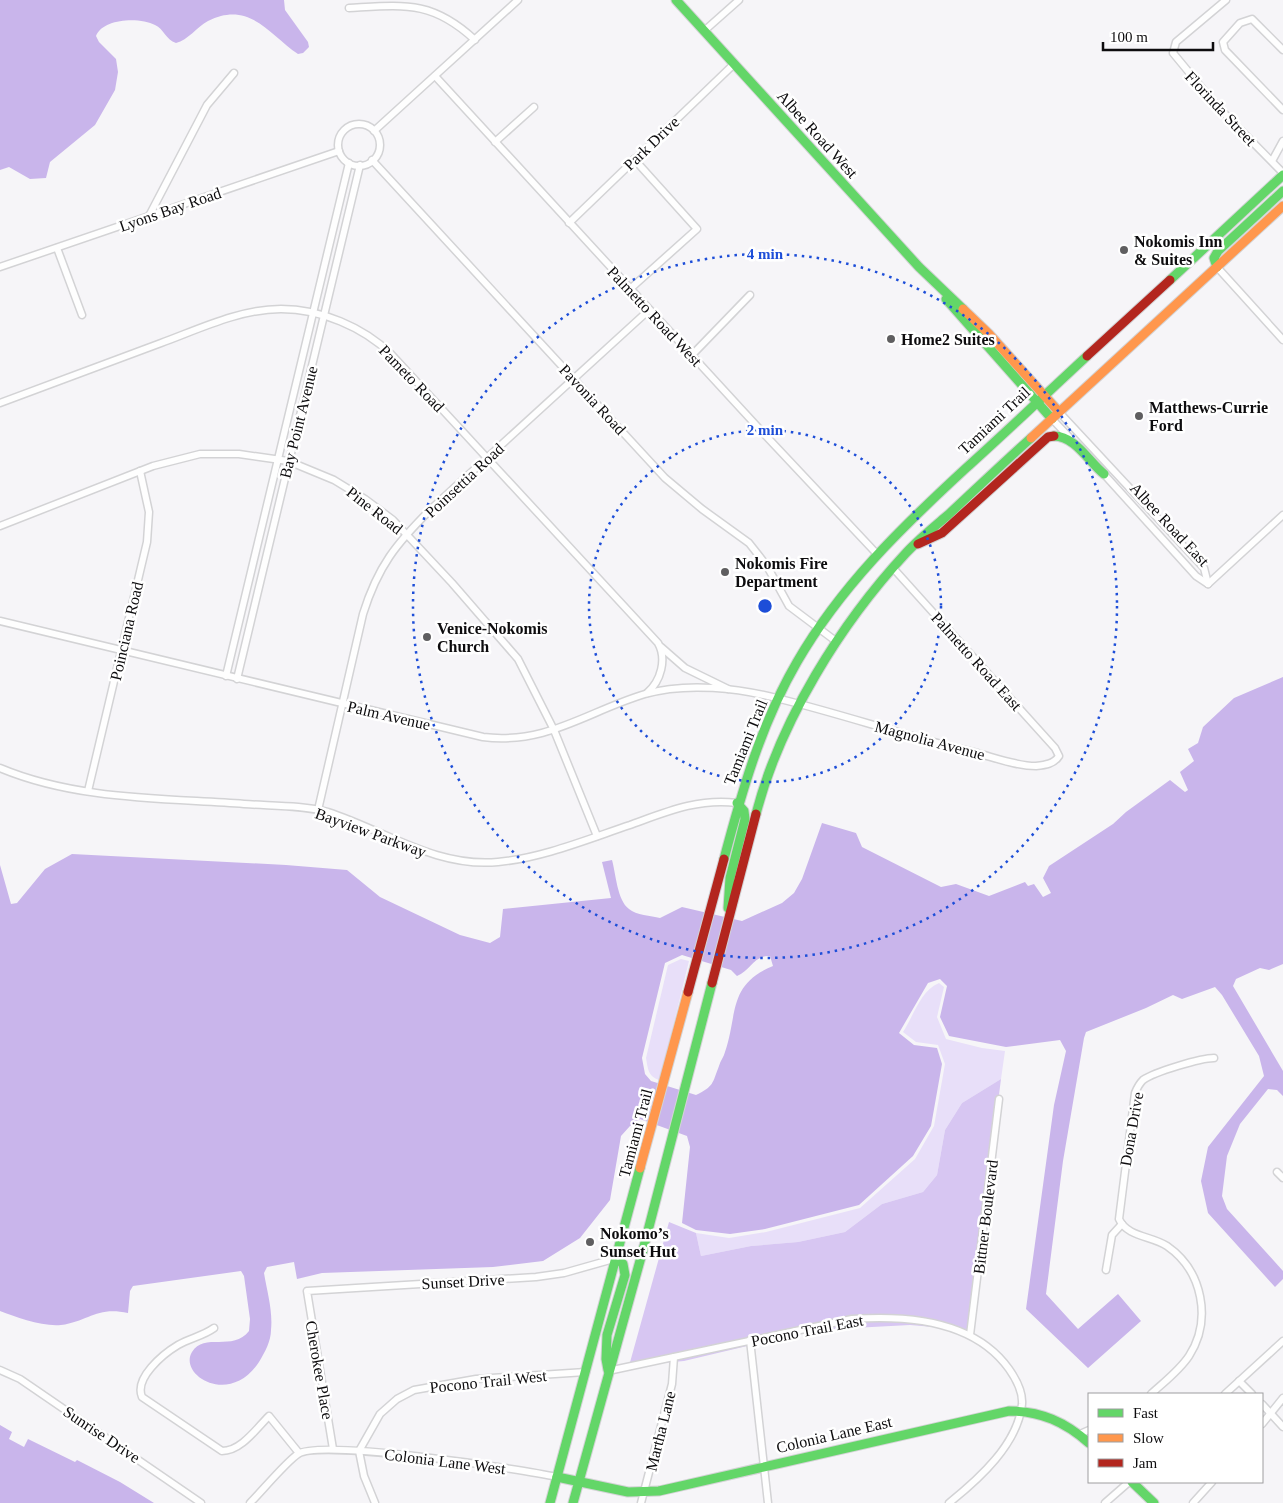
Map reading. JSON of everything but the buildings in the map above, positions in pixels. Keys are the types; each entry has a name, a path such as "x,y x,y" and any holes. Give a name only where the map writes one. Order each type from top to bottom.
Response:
{"main road":[{"name":"Albee Road West","path":"676,0 938,287 982,327 1059,412"},
{"name":"Tamiami Trail","path":"550,1503 737,804 754,752 778,698 818,630 845,591 876,553 908,520 1283,174"},
{"path":"1217,267 1214,261 1218,250 1283,190"},
{"path":"573,1503 766,783 799,704 837,642 892,568 912,547 1283,206"},
{"name":"Albee Road West","path":"938,287 954,309 1036,402"},
{"name":"Albee Road East","path":"1036,402 1052,419"},
{"path":"912,547 942,533 1048,437 1059,435 1069,440 1104,474"},
{"path":"729,916 728,887 745,818 744,810 737,804"},
{"path":"608,1371 604,1356 606,1342 625,1275 623,1264 617,1258"},
{"name":"Colonia Lane East","path":"556,1478 644,1493 674,1489 764,1466 989,1414 1021,1410 1046,1415 1080,1434 1088,1442"},
{"path":"1132,1483 1154,1503"}],"street":[{"path":"374,131 518,0"},
{"path":"704,31 739,0"},
{"name":"Florinda Street","path":"1226,0 1176,42 1173,53 1216,105 1283,174"},
{"path":"349,8 399,5 431,8 450,18 475,40"},
{"path":"1283,50 1256,21 1248,20 1235,27 1224,38 1223,46 1225,50 1283,110"},
{"name":"Park Drive","path":"569,223 734,64"},
{"path":"149,216 207,105 234,73"},
{"name":"Palmetto Road West","path":"434,76 691,356 876,553"},
{"path":"495,142 534,107"},
{"path":"357,124 364,124 374,131 380,143 377,155 372,160 360,165 349,163 339,151 339,139 346,128 357,124"},
{"name":"Florinda Street","path":"1272,161 1283,141"},
{"name":"Lyons Bay Road","path":"0,268 339,151"},
{"path":"630,289 697,229 634,159"},
{"name":"Pavonia Road","path":"372,160 676,488 749,542 767,566 789,606 818,630 837,642"},
{"name":"Bay Point Avenue","path":"226,676 349,163"},
{"name":"Bay Point Avenue","path":"237,679 360,165"},
{"path":"58,248 82,315"},
{"path":"1217,267 1283,340"},
{"path":"691,356 750,295"},
{"name":"Pameto Road","path":"0,403 240,315 278,309 324,316 357,329 383,346 658,643 685,668 732,690"},
{"name":"Poinsettia Road","path":"318,810 371,590 390,554 406,534 649,310"},
{"name":"Albee Road East","path":"1059,412 1204,568 1208,584"},
{"name":"Albee Road East","path":"1052,419 1196,576 1208,584"},
{"name":"Pine Road","path":"0,526 176,458 200,454 233,453 288,461 351,489 381,510 406,534 494,629 518,659 554,730 597,836"},
{"name":"Poinciana Road","path":"88,791 148,532 148,506 140,471"},
{"path":"1208,584 1283,515"},
{"name":"Palmetto Road East","path":"892,568 1054,748 1059,756"},
{"name":"Palm Avenue","path":"0,621 489,738 520,738 554,730 646,694 691,688 732,690 778,698"},
{"path":"646,694 657,681 663,662 662,651 658,643"},
{"name":"Magnolia Avenue","path":"778,698 933,743 1025,765 1051,763 1059,756"},
{"name":"Bayview Parkway","path":"0,768 26,777 88,791 318,810 440,857 464,862 488,863 512,860 597,836 691,804 716,801 737,804"},
{"name":"Dona Drive","path":"1122,1224 1118,1214 1135,1093 1138,1086 1146,1078 1204,1058 1214,1058"},
{"name":"Bittner Boulevard","path":"970,1335 999,1100"},
{"path":"1277,1172 1283,1178"},
{"path":"1106,1270 1112,1235 1122,1224 1132,1232 1160,1242 1174,1251 1191,1272 1201,1300 1202,1323 1191,1351 1183,1364 1152,1393"},
{"name":"Sunset Drive","path":"307,1291 536,1277 564,1273 617,1258"},
{"name":"Cherokee Place","path":"307,1291 333,1449"},
{"name":"Pocono Trail East","path":"608,1371 823,1324 866,1318 928,1323 970,1335 989,1346 1013,1374 1021,1390 1021,1410"},
{"path":"214,1328 205,1334 180,1344 166,1354 143,1378 140,1388 142,1397 222,1451 228,1451 240,1444 269,1416 299,1453 250,1503"},
{"path":"750,1340 768,1503"},
{"path":"1225,1393 1283,1341"},
{"name":"Martha Lane","path":"641,1503 672,1384 674,1358"},
{"name":"Sunrise Drive","path":"0,1370 20,1379 202,1503"},
{"name":"Pocono Trail West","path":"359,1450 380,1414 397,1399 414,1390 476,1379 586,1372"},
{"path":"1239,1381 1251,1393"},
{"path":"1263,1423 1283,1398"},
{"path":"1263,1405 1283,1427"},
{"path":"949,1503 974,1482 1007,1443 1016,1428 1021,1410"},
{"path":"1080,1434 1088,1430"},
{"name":"Colonia Lane West","path":"299,1453 333,1449 359,1450 520,1470 556,1478"},
{"path":"359,1450 364,1476 375,1503"},
{"path":"1105,1503 1130,1483"},
{"path":"1194,1503 1211,1483"}],"shaded area":[{"path":"0,0 284,0 285,10 308,42 309,47 303,53 298,54 258,22 235,14 208,21 185,39 176,43 158,27 148,22 132,20 114,22 100,30 96,36 99,42 116,59 118,72 115,90 95,125 50,162 46,178 30,179 9,167 0,170"},
{"path":"1283,677 1283,964 1269,970 1260,968 1236,979 1233,986 1283,1071 1283,1096 1277,1090 1268,1089 1240,1124 1227,1156 1222,1196 1227,1209 1283,1271 1283,1279 1275,1287 1208,1213 1201,1181 1208,1147 1264,1076 1259,1056 1222,995 1215,987 1182,999 1173,995 1086,1032 1084,1038 1063,1161 1046,1294 1078,1329 1118,1294 1141,1321 1088,1368 1026,1309 1054,1105 1066,1051 1060,1040 1006,1047 949,1036 940,1017 947,986 940,979 928,983 899,1033 914,1045 937,1048 942,1064 931,1126 913,1156 859,1205 765,1229 730,1234 696,1230 682,1223 690,1147 687,1136 640,1119 621,1136 610,1200 580,1238 543,1261 493,1267 322,1273 297,1279 294,1262 267,1267 264,1273 271,1316 270,1338 259,1362 247,1375 234,1383 221,1385 199,1377 192,1370 190,1361 192,1352 197,1346 204,1343 235,1340 249,1331 250,1319 244,1276 241,1271 133,1286 130,1291 128,1313 108,1311 61,1325 38,1323 0,1311 0,865 11,904 17,903 45,869 72,854 347,870 380,897 460,935 490,943 500,937 503,909 611,898 602,862 612,860 622,900 632,911 660,918 682,907 742,921 782,903 794,893 802,879 822,823 856,833 862,847 941,887 956,884 989,896 1025,882 1028,886 1034,884 1043,897 1051,893 1043,878 1049,866 1113,824 1126,812 1170,780 1185,792 1188,790 1180,772 1194,761 1188,749 1198,743 1203,727 1234,698","holes":["682,955 731,970 737,976 765,956 770,956 773,966 748,982 741,992 724,1054 712,1084 696,1095 651,1081 645,1074 642,1058 665,963"]},
{"path":"681,959 689,961 660,1080 651,1075 646,1058 668,965"},
{"path":"939,983 944,987 937,1017 946,1039 982,1048 1005,1051 1001,1079 962,1103 945,1130 937,1175 923,1192 882,1204 845,1232 798,1242 751,1246 701,1256 696,1233 729,1238 766,1232 860,1208 915,1159 934,1126 945,1064 938,1045 916,1042 903,1032 927,991"},
{"path":"1001,1079 969,1330 910,1325 815,1330 684,1361 629,1366 669,1222 696,1233 701,1256 751,1246 798,1242 845,1232 882,1204 923,1192 937,1175 945,1130 962,1103"},
{"path":"0,1425 12,1432 9,1439 24,1447 28,1439 75,1462 77,1460 120,1482 154,1503 0,1503"}],"traffic: fast":[{"path":"676,0 919,267 963,309"},
{"path":"1170,280 1283,175"},
{"path":"1217,267 1214,258 1218,251 1283,191"},
{"path":"946,299 1052,419"},
{"path":"724,859 738,808 763,734 784,685 814,634 853,583 895,536 1087,356"},
{"path":"1054,436 1069,440 1104,474"},
{"path":"756,814 780,744 797,709 836,642 859,610 882,580 911,548 1031,438"},
{"path":"728,908 730,878 745,819 744,811 737,803"},
{"path":"573,1503 643,1250 712,983"},
{"path":"550,1503 640,1168"},
{"path":"608,1370 606,1359 607,1335 625,1275 623,1264 617,1258"},
{"path":"557,1477 628,1492 659,1491 1009,1411 1032,1413 1052,1419 1071,1429 1088,1442"},
{"path":"1133,1483 1154,1503"}],"traffic: slow":[{"path":"1031,438 1283,206"},
{"path":"963,309 989,334 1059,412"},
{"path":"640,1168 688,992"}],"traffic: jam":[{"path":"1087,356 1170,280"},
{"path":"918,544 942,533 1048,437 1054,436"},
{"path":"712,983 756,814"},
{"path":"688,992 724,859"}],"place":[{"name":"Nokomis Inn & Suites","path":"1124,250"},
{"name":"Home2 Suites","path":"891,339"},
{"name":"Matthews-Currie Ford","path":"1139,416"},
{"name":"Nokomis Fire Department","path":"725,572"},
{"name":"Venice-Nokomis Church","path":"427,637"},
{"name":"Nokomo’s Sunset Hut","path":"590,1242"}]}
